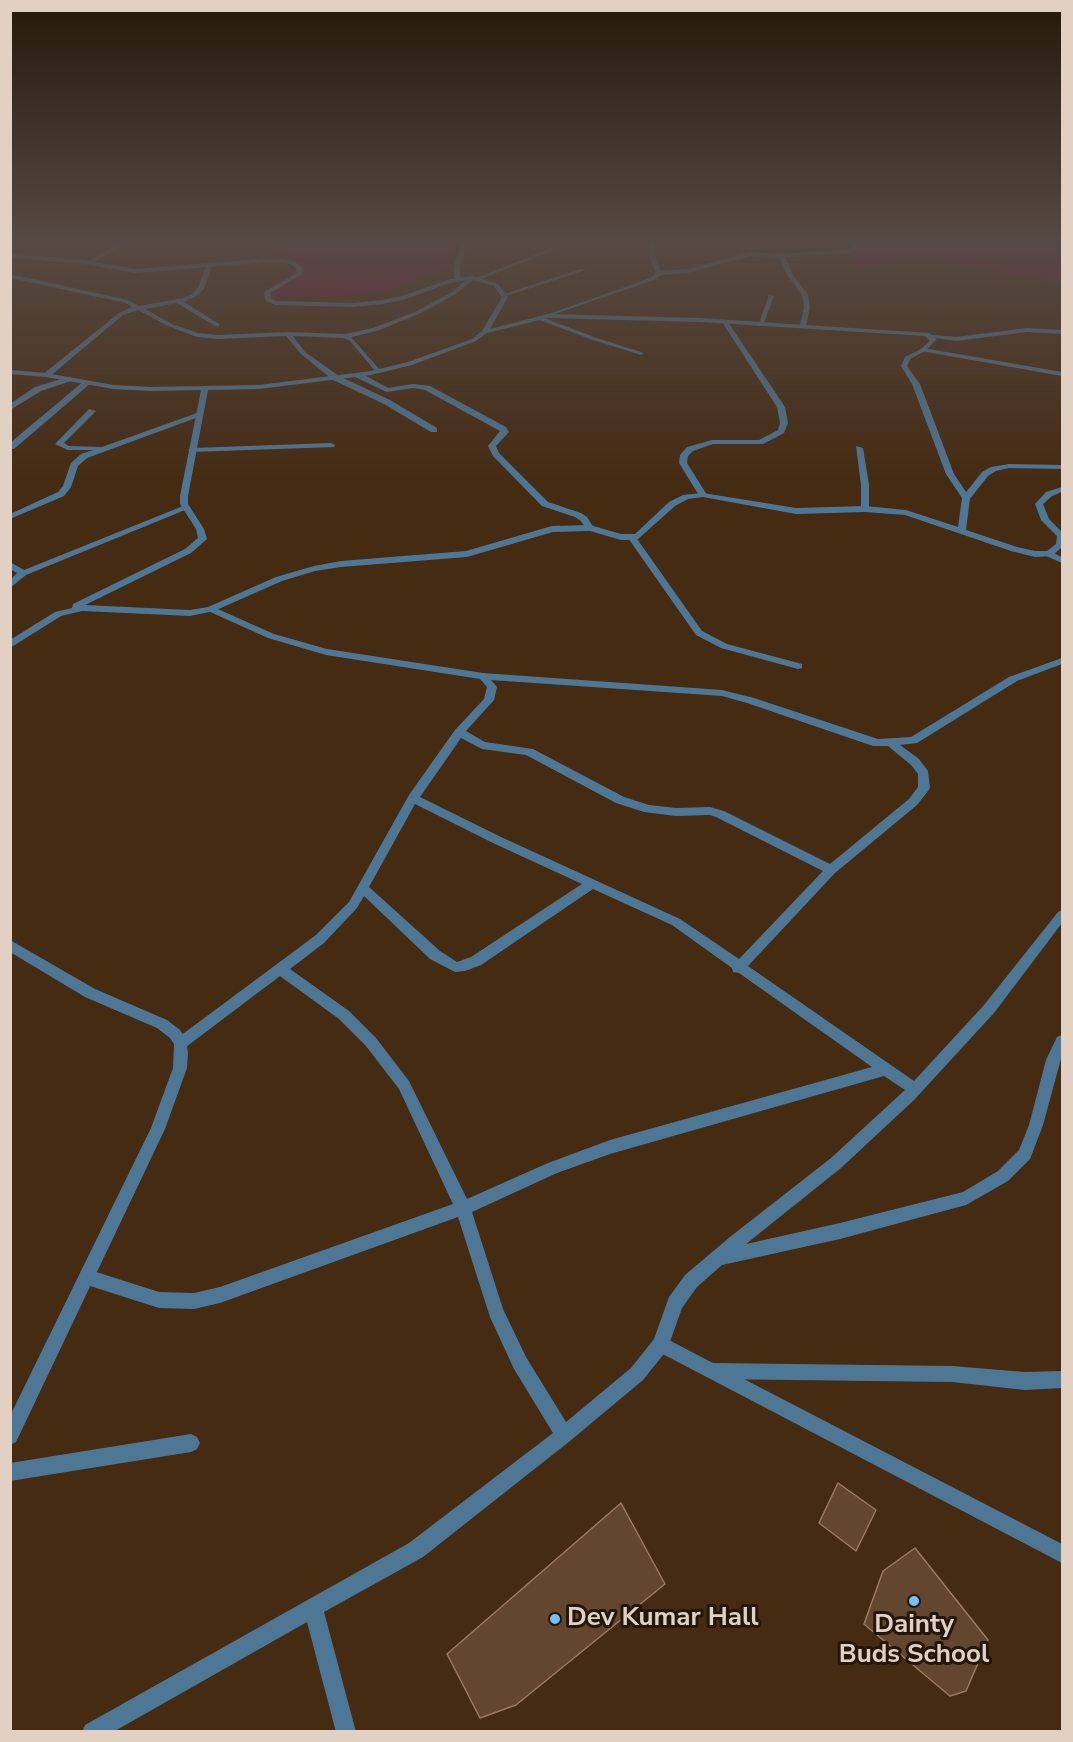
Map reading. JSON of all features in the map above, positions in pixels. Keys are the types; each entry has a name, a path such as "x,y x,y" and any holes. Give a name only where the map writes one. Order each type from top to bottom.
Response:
{"street":[{"path":"46,375 112,321"},
{"path":"163,321 197,335 218,337 288,334 345,336 375,330 397,321"},
{"path":"210,321 216,325"},
{"path":"485,332 492,321"},
{"path":"10,372 46,375 133,389 259,387 358,375 410,364 474,340 485,332 526,321"},
{"path":"548,321 641,353"},
{"path":"704,321 919,332 933,337 956,339 1027,330 1062,332"},
{"path":"803,326 804,321"},
{"path":"703,495 683,464 684,455 690,449 712,442 760,442 781,431 784,423 781,407 725,322"},
{"path":"288,334 303,353 336,378 387,402 434,430"},
{"path":"345,336 352,340 378,371"},
{"path":"933,337 932,342 923,350 907,358 904,366 915,384 950,474 966,498"},
{"path":"923,350 1062,374"},
{"path":"358,375 387,390 413,386 427,388 499,426 505,432 492,446 496,454 545,504 578,515 590,528"},
{"path":"10,408 38,389 68,379"},
{"path":"11,447 87,383"},
{"path":"10,645 58,614 132,580 199,544 203,535 186,508 184,496 205,389"},
{"path":"92,411 59,444 68,448 104,448"},
{"path":"10,517 61,494 68,487 74,465 84,456 200,414"},
{"path":"192,450 331,445"},
{"path":"859,448 865,484 865,509"},
{"path":"962,530 966,498 985,474 994,469 1018,466 1062,467"},
{"path":"1049,554 1060,545 1061,535 1045,520 1039,504 1048,494 1062,489"},
{"path":"58,614 90,608 171,613 211,609 279,579 314,569 341,564 467,554 552,529 590,528 632,538 641,534 672,504 686,497 703,495 796,512 865,509 906,513 1014,549 1035,554 1049,554 1062,560"},
{"path":"10,585 23,573 186,508"},
{"path":"632,538 699,633 724,646 798,666"},
{"path":"10,565 23,573"},
{"path":"211,609 271,636 326,652 483,676 722,693 750,700 859,738 892,744 913,740 1013,680 1062,661"},
{"path":"181,1043 320,939 353,905 413,798 459,732 489,700 492,687 483,676"},
{"path":"459,732 482,745 529,753 620,800 667,811 710,811 720,814 831,870"},
{"path":"738,968 831,870 913,802 924,788 924,774 915,762 892,744"},
{"path":"413,798 675,922 915,1089"},
{"path":"364,889 435,955 455,967 476,962 592,884"},
{"path":"92,1731 416,1550 564,1435 637,1374 661,1344 675,1303 691,1281 836,1164 915,1089 989,1010 1062,915"},
{"path":"10,945 90,993 162,1024 175,1034 181,1043 180,1068 158,1129 10,1436"},
{"path":"280,969 344,1015 371,1042 404,1085 463,1208 496,1311 520,1363 564,1435"},
{"path":"718,1258 840,1231 966,1198 1003,1176 1025,1154 1036,1125 1053,1060 1062,1041"},
{"path":"87,1277 159,1300 194,1300 268,1280 463,1208 553,1168 610,1147 886,1069"},
{"path":"661,1344 1062,1554"},
{"path":"709,1371 951,1374 1025,1381 1062,1380"},
{"path":"10,1472 191,1443"},
{"path":"313,1608 346,1731"}],"building":[{"path":"838,1483 876,1510 856,1551 819,1523"},
{"name":"Dev Kumar Hall","path":"621,1503 665,1584 516,1705 480,1718 447,1654"},
{"name":"Dainty Buds School","path":"915,1548 988,1640 966,1691 950,1696 864,1624 883,1571"}],"place":[{"name":"Dainty Buds School","path":"914,1601"},
{"name":"Dev Kumar Hall","path":"555,1619"}]}
